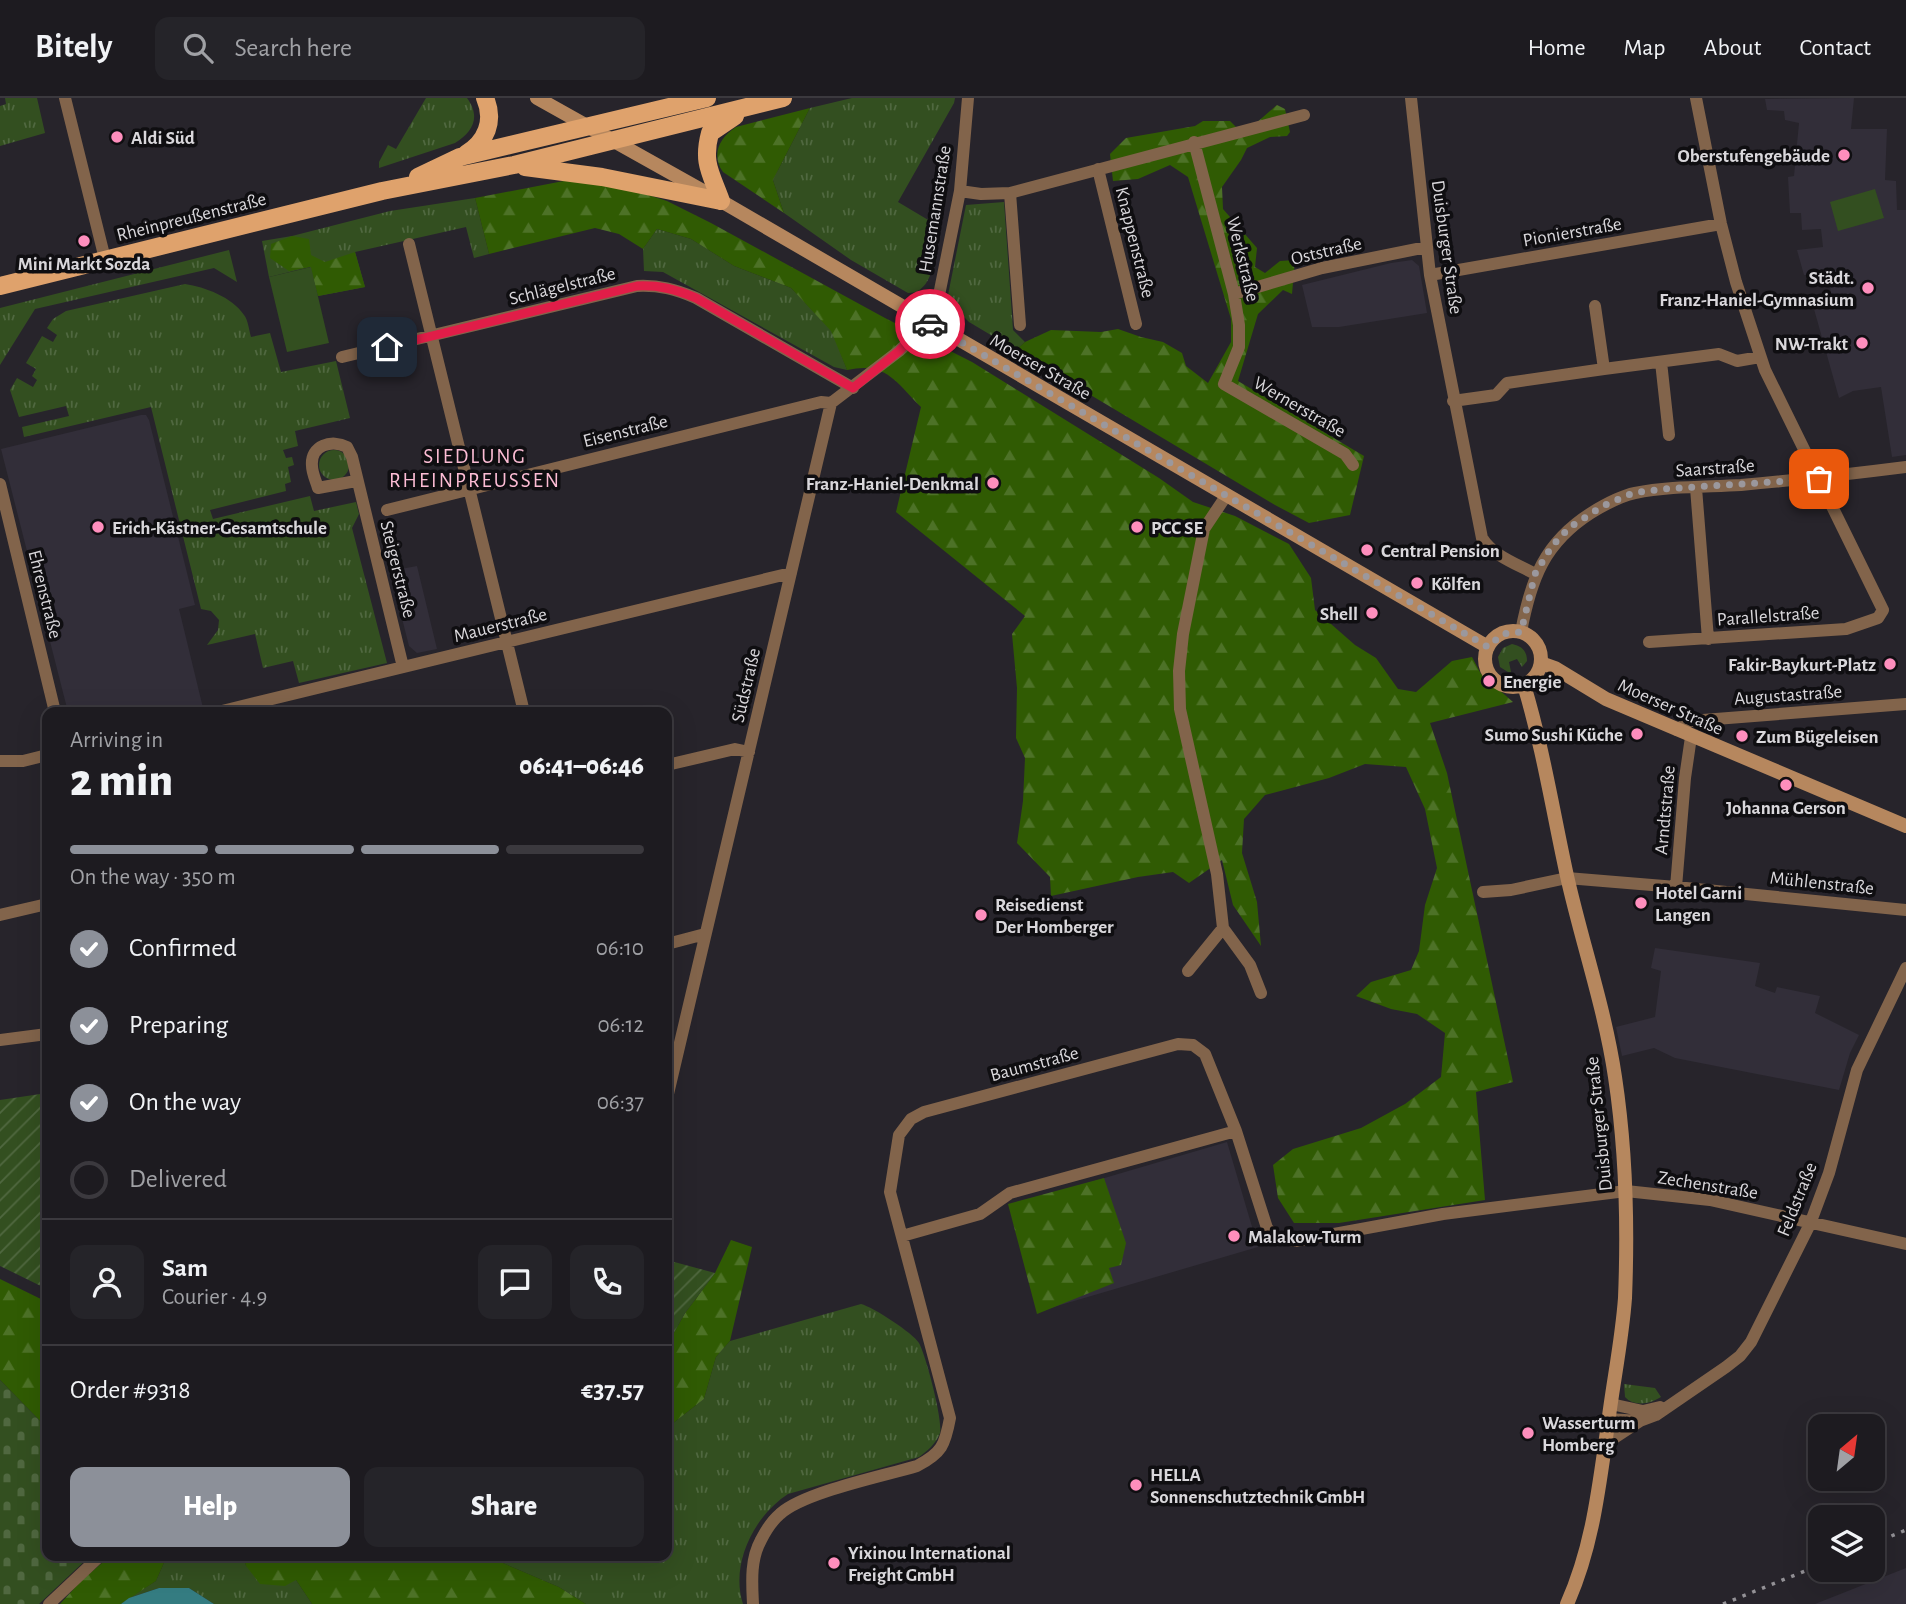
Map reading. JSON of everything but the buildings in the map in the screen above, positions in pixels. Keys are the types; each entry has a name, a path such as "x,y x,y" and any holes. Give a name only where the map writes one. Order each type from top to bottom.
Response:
{"main road":[{"path":"460,158 480,144 488,130 489,113 485,98"},
{"name":"Moerser Straße","path":"537,98 721,201 1488,647"},
{"name":"Rheinpreußenstraße","path":"392,189 460,158 707,98"},
{"path":"721,201 706,161 705,151 710,133 724,121 757,104 783,98"},
{"name":"Rheinpreußenstraße","path":"0,286 392,189 514,165 757,104"},
{"path":"514,165 602,177 721,201"},
{"path":"1521,632 1536,643 1541,663 1533,678 1524,685 1507,686 1490,675 1485,657 1488,647 1502,634 1521,632"},
{"name":"Moerser Straße","path":"1541,663 1555,668 1606,699 1691,737 1906,826"},
{"name":"Duisburger Straße","path":"1524,685 1615,1074 1625,1162 1625,1300 1589,1546 1567,1604"}],"street":[{"path":"65,98 105,259"},
{"name":"Husemannstraße","path":"927,322 936,310 960,191 968,98"},
{"name":"Duisburger Straße","path":"1411,98 1430,275 1482,538 1487,546 1535,574"},
{"path":"1696,98 1721,224 1760,357 1798,441 1819,479"},
{"name":"Knappenstraße","path":"960,191 981,194 1010,193 1194,142 1304,115"},
{"name":"Werkstraße","path":"1194,142 1234,294 1239,325 1239,347 1224,384"},
{"name":"Knappenstraße","path":"1098,169 1136,324"},
{"path":"1010,193 1020,325"},
{"name":"Pionierstraße","path":"1430,275 1721,224"},
{"path":"410,244 523,707"},
{"name":"Oststraße","path":"1234,294 1322,268 1427,247"},
{"name":"Schlägelstraße","path":"342,358 637,286 652,285 672,288 696,298 853,388"},
{"path":"1595,306 1604,369"},
{"path":"831,403 899,351 927,322"},
{"path":"1453,401 1496,395 1507,383 1604,369 1719,354 1737,361 1760,357"},
{"path":"1661,362 1669,435"},
{"name":"Wernerstraße","path":"1224,384 1345,454 1353,465"},
{"name":"Eisenstraße","path":"387,510 821,402 831,403"},
{"name":"Südstraße","path":"672,1076 831,403"},
{"name":"Saarstraße","path":"1521,632 1535,574 1552,546 1570,527 1603,506 1633,493 1819,479 1906,467"},
{"name":"Parallelstraße","path":"1649,642 1846,629 1878,618 1883,610 1819,479"},
{"name":"Steigerstraße","path":"356,481 403,667"},
{"name":"Ehrenstraße","path":"0,484 54,707"},
{"path":"1696,488 1708,639"},
{"path":"1226,496 1204,529 1198,550 1183,634 1179,671 1180,709 1217,874 1223,928 1250,965 1261,993"},
{"name":"Mauerstraße","path":"239,707 791,573"},
{"name":"Augustastraße","path":"1677,730 1690,721 1906,704"},
{"name":"Arndtstraße","path":"1676,887 1691,737"},
{"path":"672,764 735,749 749,752"},
{"path":"0,761 23,761 42,756"},
{"name":"Mühlenstraße","path":"1483,892 1511,890 1567,878 1906,910"},
{"path":"0,915 42,905"},
{"path":"1188,971 1223,928"},
{"path":"672,943 705,934"},
{"name":"Feldstraße","path":"1605,1444 1640,1421 1656,1415 1726,1367 1740,1356 1751,1342 1810,1224 1829,1173 1857,1070 1906,968"},
{"path":"0,1040 42,1035"},
{"name":"Baumstraße","path":"753,1604 752,1573 755,1558 761,1540 780,1514 804,1499 917,1466 934,1457 946,1443 950,1419 890,1192 899,1135 911,1119 924,1112 1178,1044 1193,1045 1205,1054 1236,1131 1267,1228 1276,1238 1296,1241 1443,1214 1626,1191"},
{"path":"902,1236 980,1214 1010,1193 1236,1131"},
{"name":"Zechenstraße","path":"1626,1191 1710,1200 1906,1244"},
{"name":"Feldstraße","path":"1609,1411 1643,1411 1667,1406"},
{"path":"1609,1411 1640,1421"},
{"path":"49,1604 95,1561"}],"shaded area":[{"name":"Städt. Franz-Haniel-Gymnasium","path":"1854,98 1851,129 1887,129 1885,180 1896,181 1897,210 1906,210 1906,455 1892,457 1881,387 1853,391 1839,398 1812,302 1832,300 1828,273 1804,275 1797,250 1823,247 1821,229 1802,230 1801,213 1790,213 1788,177 1794,176 1799,123 1785,120 1784,111 1767,110 1765,99"},
{"path":"1412,260 1419,266 1427,313 1339,327 1312,327 1302,285"},
{"name":"Erich-Kästner-Gesamtschule","path":"146,415 195,605 179,609 203,707 67,707 1,449"},
{"path":"417,566 437,649 417,653 409,646 390,571"},
{"path":"1655,948 1760,963 1755,986 1775,993 1777,987 1820,996 1815,1013 1859,1035 1850,1053 1839,1090 1675,1058 1654,1048 1622,1056 1616,1027 1655,1017 1661,971 1651,968"},
{"path":"1227,1142 1258,1247 1040,1311 1009,1206"},
{"path":"1906,1568 1906,1604 1815,1604 1871,1582 1885,1582 1885,1576"}],"green space":[{"path":"5,98 37,98 45,133 0,146 0,106 6,104"},
{"path":"426,98 467,98 474,112 470,129 455,143 379,168 379,162 388,145 396,149"},
{"path":"852,98 955,98 898,202 940,227 933,268 924,286 917,291 908,293 851,260 784,213 773,180 810,108"},
{"path":"1277,105 1285,109 1290,132 1287,136 1270,137 1247,148 1222,187 1223,209 1257,248 1255,267 1265,273 1280,261 1295,260 1292,294 1283,290 1258,314 1238,381 1364,456 1350,515 1309,523 1042,366 1029,365 1016,350 1025,342 1051,330 1101,332 1118,329 1163,342 1182,353 1186,366 1208,383 1231,342 1231,319 1188,177 1170,165 1138,179 1113,181 1110,154 1126,138 1195,126 1203,121 1230,121 1238,129 1255,124"},
{"path":"810,108 773,180 784,213 723,172 717,153 725,136 736,127"},
{"path":"574,179 617,185 667,201 711,223 972,362 1193,502 1235,516 1289,544 1311,578 1315,610 1355,645 1376,658 1398,689 1416,692 1452,661 1472,657 1481,674 1513,702 1430,723 1447,773 1513,1082 1476,1092 1485,1200 1339,1223 1294,1223 1278,1198 1273,1165 1293,1149 1361,1128 1405,1104 1441,1077 1445,1033 1417,1014 1391,1009 1356,996 1371,982 1411,970 1419,951 1425,905 1437,868 1425,809 1406,767 1365,764 1329,778 1265,795 1244,819 1242,853 1257,902 1261,946 1233,905 1222,860 1189,883 1173,872 1051,896 1050,877 1017,843 1025,758 1016,738 1017,688 1012,634 1025,616 896,512 921,407 897,382 881,371 872,368 847,370 831,331 791,288 734,266 691,239 657,229 643,249 619,234 595,228 489,254 475,198"},
{"path":"1875,189 1884,218 1838,231 1830,202"},
{"path":"475,198 489,254 474,258 466,227 355,252 365,287 318,296 310,267 269,277 262,241 390,211"},
{"path":"1004,202 1013,330 1025,342 1016,350 969,322 947,300 966,205"},
{"path":"657,229 691,239 734,266 791,288 832,331 847,370 834,367 663,272 644,271 643,249"},
{"path":"292,236 309,239 311,255 325,262 355,252 365,287 318,296 310,267 289,271 270,258 271,244"},
{"path":"229,250 237,282 214,268 35,309 0,365 0,308"},
{"path":"311,267 329,343 287,352 269,277"},
{"path":"185,284 209,290 233,303 245,317 251,337 270,333 281,372 336,361 350,418 295,431 298,446 283,450 286,458 292,457 294,465 288,467 291,482 285,484 286,491 210,510 213,519 310,496 314,511 356,502 359,514 352,528 387,663 299,683 293,661 263,668 255,634 207,645 218,630 219,620 211,611 201,609 151,407 24,437 22,427 69,416 66,406 19,417 10,390 17,378 33,387 37,380 32,376 36,369 26,363 42,336 53,342 57,335 47,328 53,319 66,311"},
{"path":"334,450 340,451 348,459 348,471 340,479 334,480 328,479 320,471 319,465 320,459 328,451"},
{"path":"1512,644 1523,650 1527,661 1522,667 1517,659 1509,662 1511,672 1508,672 1500,667 1498,657 1503,648"},
{"path":"42,1094 42,1287 0,1266 0,1100"},
{"path":"1104,1178 1126,1243 1121,1265 1109,1268 1114,1283 1037,1314 1008,1204"},
{"path":"731,1240 752,1247 730,1341 716,1357 704,1399 672,1424 672,1336 685,1313 715,1273"},
{"path":"672,1261 715,1273 685,1313 672,1336"},
{"path":"0,1279 42,1300 42,1423 0,1380"},
{"path":"861,1304 892,1321 919,1343 933,1388 940,1433 934,1444 919,1457 788,1494 776,1503 755,1528 743,1557 740,1589 743,1604 586,1604 559,1587 503,1563 672,1561 672,1424 704,1399 716,1357 730,1341"},
{"path":"0,1380 42,1423 42,1561 85,1561 39,1604 0,1604"},
{"path":"1624,1384 1655,1388 1661,1397 1647,1403 1633,1402 1625,1397"},
{"path":"104,1561 165,1561 156,1581 121,1604 60,1604"},
{"path":"165,1561 244,1561 246,1566 296,1580 312,1604 214,1604 189,1588 159,1588 129,1598 156,1581"},
{"path":"244,1561 504,1561 503,1563 559,1587 586,1604 312,1604 296,1580 285,1586 260,1584"}],"water":[{"path":"159,1588 189,1588 214,1604 121,1604 129,1598"}],"railway":[{"path":"1885,1539 1906,1530"},
{"path":"1723,1604 1808,1570"}],"way so far":[{"path":"930,324 1488,647 1496,637 1508,631 1521,632 1535,574 1552,546 1570,527 1603,506 1633,493 1663,489 1819,479"}],"place":[{"name":"Aldi Süd","path":"117,137"},
{"name":"Oberstufengebäude","path":"1844,155"},
{"name":"Mini Markt Sozda","path":"84,241"},
{"name":"Städt. Franz-Haniel-Gymnasium","path":"1868,288"},
{"name":"NW-Trakt","path":"1862,343"},
{"name":"Franz-Haniel-Denkmal","path":"993,483"},
{"name":"Erich-Kästner-Gesamtschule","path":"98,527"},
{"name":"PCC SE","path":"1137,527"},
{"name":"Central Pension","path":"1367,550"},
{"name":"Kölfen","path":"1417,583"},
{"name":"Shell","path":"1372,613"},
{"name":"Fakir-Baykurt-Platz","path":"1890,664"},
{"name":"Energie","path":"1489,681"},
{"name":"Sumo Sushi Küche","path":"1637,734"},
{"name":"Zum Bügeleisen","path":"1742,736"},
{"name":"Johanna Gerson","path":"1786,785"},
{"name":"Hotel Garni Langen","path":"1641,903"},
{"name":"Reisedienst Der Homberger","path":"981,915"},
{"name":"Malakow-Turm","path":"1234,1236"},
{"name":"Wasserturm Homberg","path":"1528,1433"},
{"name":"HELLA Sonnenschutztechnik GmbH","path":"1136,1485"},
{"name":"Yixinou International Freight GmbH","path":"834,1563"}],"district":[{"name":"SIEDLUNG RHEINPREUSSEN","path":"475,468"}],"route":[{"path":"387,347 637,286 652,285 672,288 696,298 853,388 899,351 927,322 930,324"}]}
